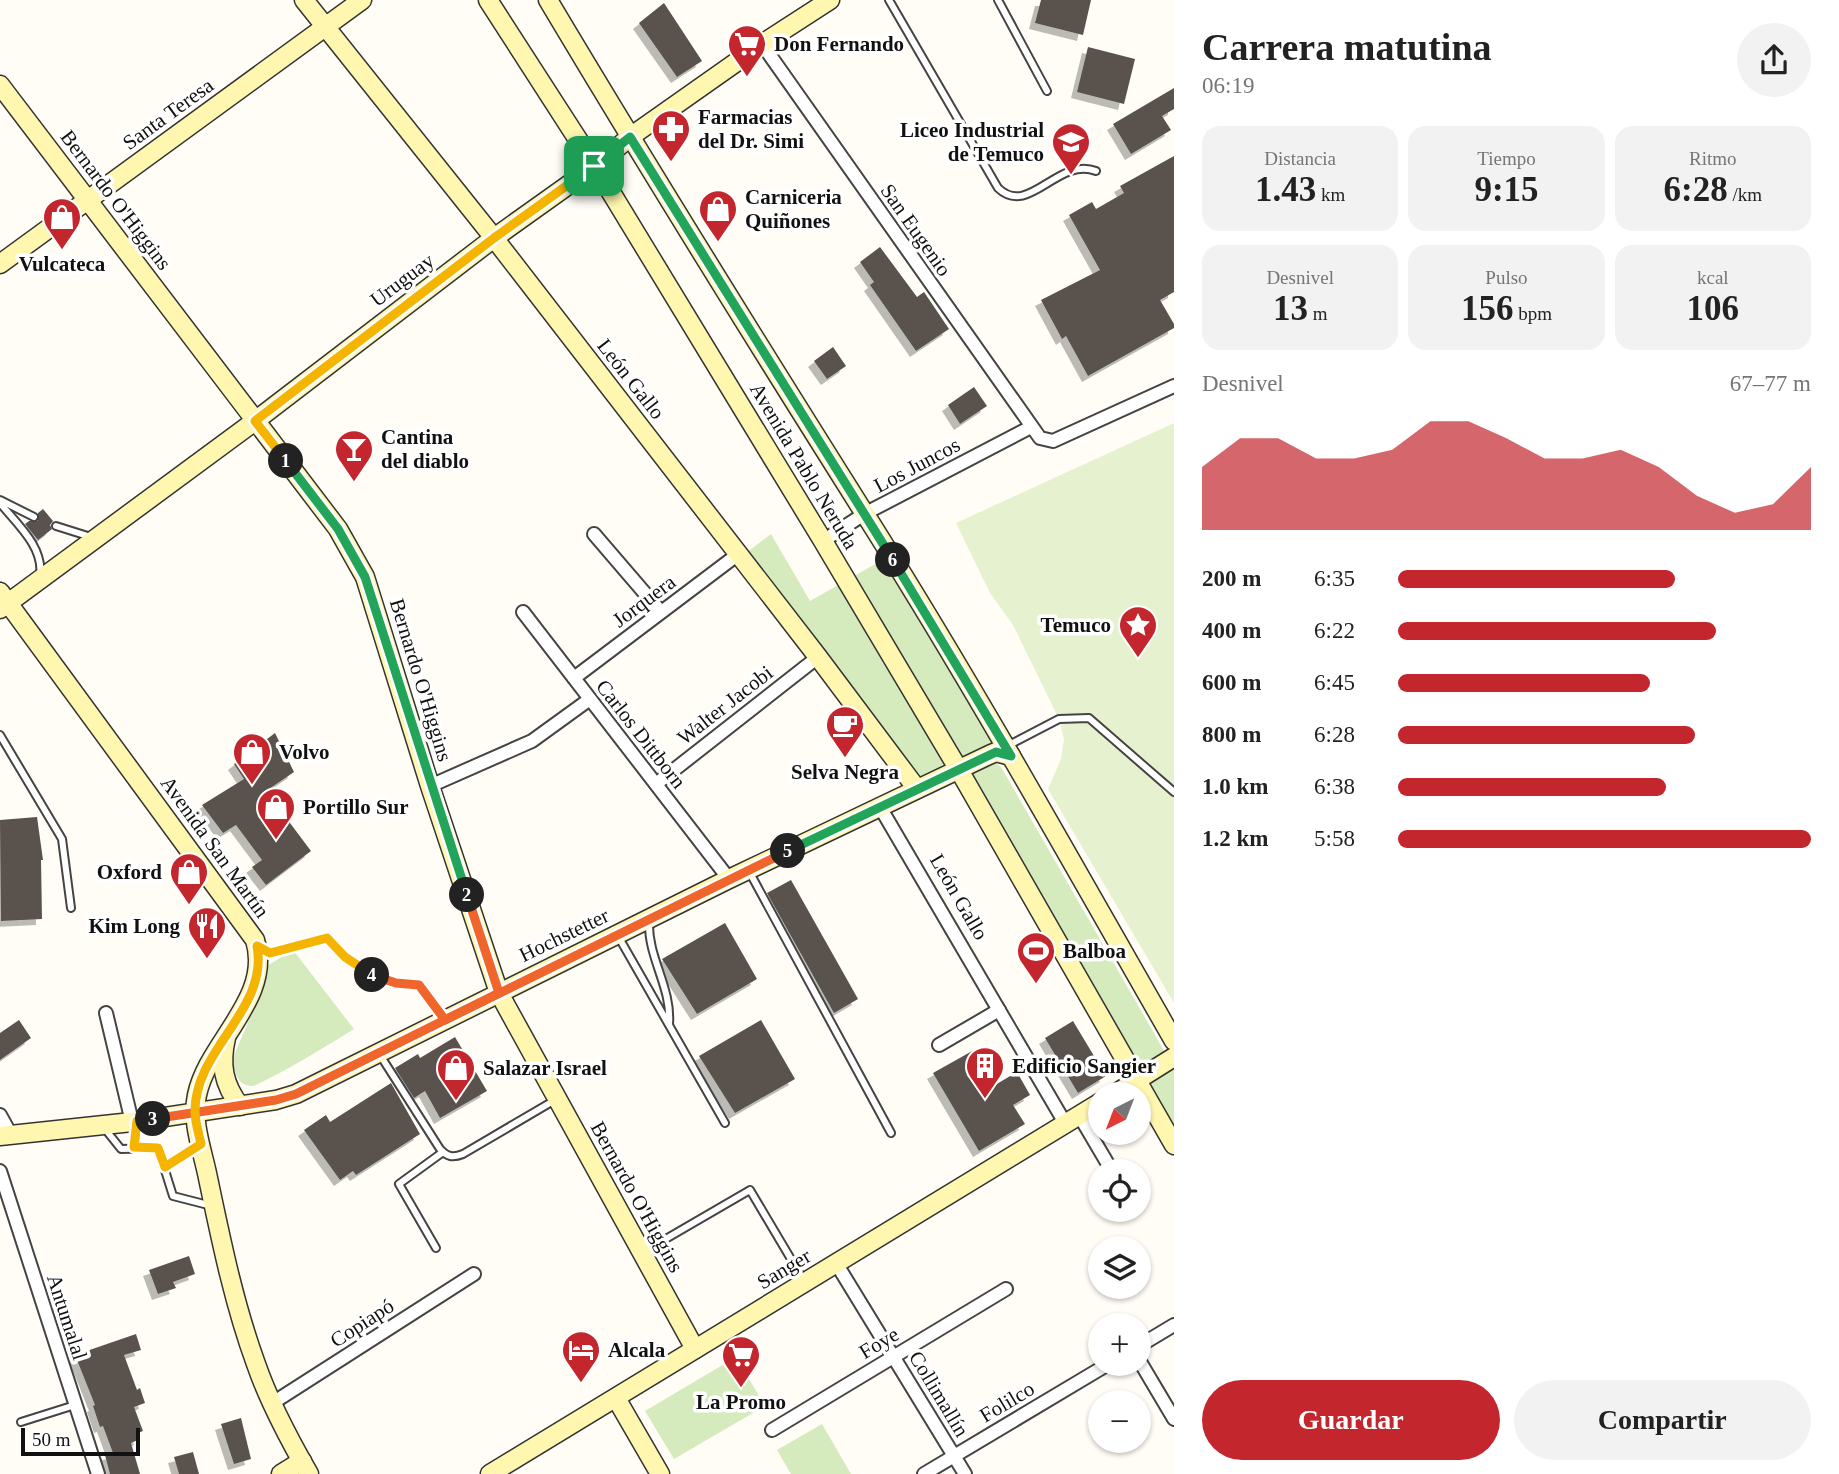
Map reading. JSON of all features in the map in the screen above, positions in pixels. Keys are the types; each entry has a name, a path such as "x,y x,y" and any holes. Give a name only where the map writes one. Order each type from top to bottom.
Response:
{"main road":[{"name":"León Gallo","path":"304,0 494,238 918,789"},
{"name":"Santa Teresa","path":"2,257 87,200 362,0"},
{"name":"Avenida Pablo Neruda","path":"488,0 594,166 824,541 1174,1145"},
{"name":"Avenida Pablo Neruda","path":"548,0 1008,752 1174,1041"},
{"name":"Uruguay","path":"3,602 36,583 255,421 630,137 762,44 830,0"},
{"name":"Bernardo O'Higgins","path":"0,86 338,529 358,561 370,590 430,786 499,993 695,1349"},
{"name":"Avenida San Martín","path":"3,602 255,940 258,961 255,981 244,1006 216,1049 201,1080 194,1112 223,1249 251,1350 271,1404 305,1468"},
{"name":"Hochstetter","path":"5,1136 134,1122 240,1106 296,1094 748,869 996,752 1008,752"},
{"path":"226,1035 223,1051 224,1077 240,1106"},
{"path":"1136,1081 1174,1057"},
{"name":"Sanger","path":"490,1474 1088,1110"},
{"path":"616,1398 660,1474"},
{"path":"281,1474 305,1468"}],"street":[{"name":"San Eugenio","path":"762,44 1040,438 1053,441 1174,386"},
{"name":"Los Juncos","path":"824,541 864,514 1031,426"},
{"path":"594,534 661,612"},
{"name":"Jorquera","path":"574,678 737,555"},
{"name":"Carlos Dittborn","path":"523,612 729,879"},
{"name":"Walter Jacobi","path":"656,784 818,657"},
{"path":"430,786 532,741 590,699"},
{"name":"León Gallo","path":"880,807 999,1010 1072,1119 1103,1159"},
{"path":"939,1045 999,1010"},
{"path":"106,1013 134,1122"},
{"path":"0,1115 5,1136"},
{"name":"Antumalal","path":"0,1171 98,1474"},
{"name":"Collimallín","path":"836,1263 965,1474"},
{"name":"Copiapó","path":"271,1404 474,1274"},
{"name":"Foye","path":"772,1430 1006,1289"},
{"path":"1151,1339 1174,1325"},
{"name":"Folilco","path":"924,1474 1088,1376"},
{"path":"1148,1376 1174,1419"}],"lane":[{"path":"889,0 1003,192 1009,196 1020,197 1075,168 1096,171"},
{"path":"998,0 1047,91"},
{"path":"0,501 34,517"},
{"path":"0,501 37,551 41,566 36,583"},
{"path":"56,526 96,538"},
{"path":"1008,752 1059,719 1089,718 1174,792"},
{"path":"0,735 62,839 71,908"},
{"path":"748,869 891,1133"},
{"path":"649,919 652,948 668,999 669,1026"},
{"path":"617,935 725,1123"},
{"path":"257,946 270,953 327,938 345,957 368,973 396,983 419,985 445,1020"},
{"path":"379,1053 443,1152 456,1157 556,1099"},
{"path":"134,1122 134,1147"},
{"path":"101,1125 121,1149 158,1148 173,1196 214,1206"},
{"path":"165,1167 201,1144"},
{"path":"436,1248 399,1184 443,1152"},
{"path":"642,1254 750,1190 805,1282"},
{"path":"21,1422 75,1405"}],"green space":[{"path":"1174,423 1174,1003 1048,789 1061,759 1064,739 1059,719 1013,625 990,593 956,523"},
{"path":"771,534 810,601 886,558 1001,746 917,782 742,556"},
{"path":"991,759 1001,767 1174,1068 1174,1132 1152,1095 1152,1082 1145,1082 967,780 969,770"},
{"path":"293,950 354,1029 279,1073 248,1086 237,1076 233,1058 260,994 267,966"},
{"path":"736,1357 765,1406 674,1459 645,1411"},
{"path":"822,1424 851,1474 791,1474 777,1450"}],"building":[{"path":"1041,0 1091,0 1083,35 1035,23"},
{"path":"664,3 702,61 677,77 639,23"},
{"path":"1088,47 1135,59 1124,104 1077,92"},
{"path":"1174,88 1174,109 1162,116 1171,130 1131,154 1113,124"},
{"path":"1174,156 1174,292 1160,300 1174,328 1088,376 1066,336 1062,339 1041,300 1100,270 1069,215 1092,202 1096,209 1124,193 1120,186"},
{"path":"880,247 917,297 924,292 949,329 916,351 870,285 874,282 860,262"},
{"path":"833,347 846,366 827,379 814,361"},
{"path":"974,387 987,406 960,424 948,405"},
{"path":"43,509 53,521 50,525 52,529 38,540 25,524 38,521 38,513"},
{"path":"275,733 294,772 266,791 311,851 266,885 252,867 262,860 236,825 223,833 202,805 244,779 234,764"},
{"path":"37,817 43,860 42,919 1,921 0,820"},
{"path":"791,880 858,999 834,1013 767,893"},
{"path":"725,923 757,979 697,1014 662,959"},
{"path":"19,1020 31,1038 0,1060 0,1033"},
{"path":"761,1020 795,1079 735,1113 699,1056"},
{"path":"1073,1021 1106,1076 1096,1082 1088,1082 1088,1087 1078,1093 1045,1038"},
{"path":"455,1037 487,1091 440,1118 425,1091 414,1098 395,1068 418,1054 420,1058"},
{"name":"Edificio Sangier","path":"974,1050 995,1085 1017,1072 1030,1095 1013,1105 1025,1124 979,1151 933,1073"},
{"path":"391,1083 420,1134 356,1175 353,1171 340,1180 304,1130 326,1115 330,1122"},
{"path":"189,1256 195,1274 173,1282 176,1288 158,1294 149,1270"},
{"path":"136,1334 141,1350 124,1355 137,1390 140,1388 145,1403 134,1407 143,1431 138,1433 140,1439 131,1443 140,1474 110,1474 105,1455 113,1453 103,1426 100,1427 93,1406 95,1405 75,1355"},
{"path":"241,1418 251,1459 234,1464 221,1424"},
{"path":"193,1452 199,1474 179,1474 174,1457"}],"place":[{"name":"Don Fernando","path":"747,78"},
{"name":"Farmacias del Dr. Simi","path":"671,163"},
{"name":"Liceo Industrial de Temuco","path":"1071,176"},
{"name":"Carniceria Quiñones","path":"718,243"},
{"name":"Vulcateca","path":"62,251"},
{"name":"Cantina del diablo","path":"354,483"},
{"name":"Temuco","path":"1138,659"},
{"name":"Selva Negra","path":"845,759"},
{"name":"Volvo","path":"252,786"},
{"name":"Portillo Sur","path":"276,841"},
{"name":"Oxford","path":"189,906"},
{"name":"Kim Long","path":"207,960"},
{"name":"Balboa","path":"1036,985"},
{"name":"Edificio Sangier","path":"985,1100"},
{"name":"Salazar Israel","path":"456,1102"},
{"name":"Alcala","path":"581,1384"},
{"name":"La Promo","path":"741,1389"}],"route":[{"path":"594,166 494,238 255,421 338,529 365,577 430,786 499,993 472,1006 445,1020 296,1094 276,1100 240,1106 194,1112 137,1121 134,1147 158,1148 165,1167 201,1144 194,1112 201,1080 216,1049 236,1021 255,981 258,971 257,946 270,953 327,938 345,957 368,973 396,983 419,985 445,1020 729,879 989,755 996,752 1011,756 875,530 630,137 594,166"}]}
